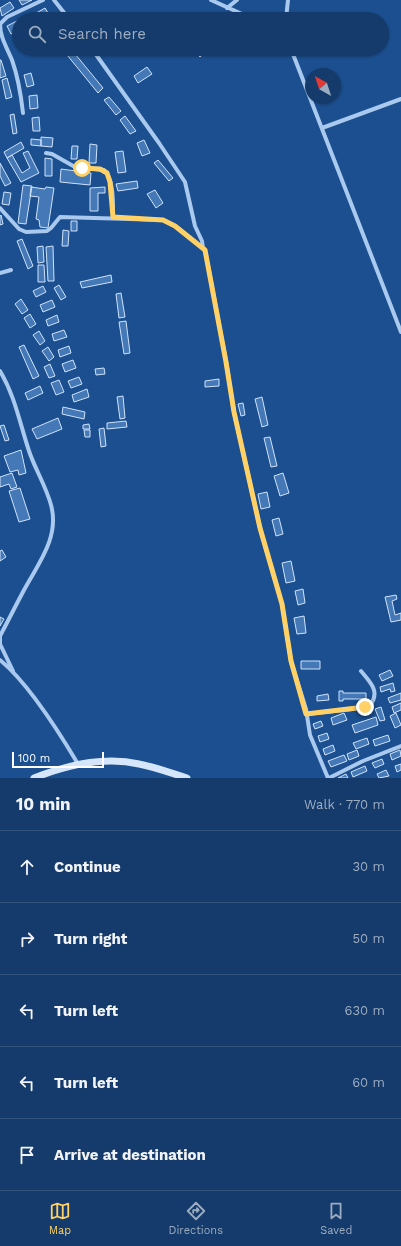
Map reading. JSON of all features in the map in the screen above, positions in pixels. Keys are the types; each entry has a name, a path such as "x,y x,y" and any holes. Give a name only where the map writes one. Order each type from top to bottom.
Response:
{"main road":[{"path":"34,778 78,764 117,761 139,764 187,778"}],"street":[{"path":"18,12 43,0"},
{"path":"53,0 63,12"},
{"path":"211,0 236,12"},
{"path":"227,8 237,0"},
{"path":"287,12 288,0"},
{"path":"12,15 0,24 0,32 12,61 21,92 23,113"},
{"path":"97,56 185,182 195,226 208,259 234,412 260,528 282,604 291,661 310,734 328,778 363,761 401,746"},
{"path":"294,56 401,332"},
{"path":"322,128 401,99"},
{"path":"46,153 52,154 75,167 104,170 108,175 110,182 113,217"},
{"path":"0,208 19,229 26,232 46,231 51,228 60,217 113,217 163,220 175,226 203,248"},
{"path":"0,273 11,270"},
{"path":"0,371 10,388 29,450 52,505 53,514 53,525 49,543 43,559 24,589 0,636 0,644 13,671 67,745 78,764"},
{"path":"0,660 13,671"},
{"path":"306,714 352,709 371,704 375,698 375,689 361,672"}],"building":[{"path":"19,0 32,0 22,5"},
{"path":"10,2 14,8 2,16 0,8"},
{"path":"45,8 47,12 38,12"},
{"path":"12,24 12,34 11,34 7,26"},
{"path":"68,56 77,56 103,88 98,93"},
{"path":"0,60 6,76 0,78"},
{"path":"147,67 152,74 138,83 134,76"},
{"path":"31,73 34,85 27,87 24,75"},
{"path":"7,78 12,97 6,99 2,80"},
{"path":"37,95 38,108 30,109 29,96"},
{"path":"109,97 121,111 116,115 104,100"},
{"path":"14,114 17,133 13,134 10,115"},
{"path":"125,116 136,131 130,134 120,120"},
{"path":"39,117 40,131 33,131 32,118"},
{"path":"41,137 53,138 52,147 41,146"},
{"path":"31,139 41,140 41,146 31,145"},
{"path":"144,140 150,153 142,156 137,143"},
{"path":"21,142 24,148 7,158 4,152"},
{"path":"90,144 97,145 96,163 89,163"},
{"path":"72,146 78,146 77,159 71,159"},
{"path":"28,151 39,173 21,182 7,158 12,155 22,173 30,168 23,153"},
{"path":"123,151 126,172 118,173 115,152"},
{"path":"45,158 52,159 52,176 45,176"},
{"path":"158,160 173,178 169,181 154,163"},
{"path":"0,163 11,183 5,186 0,176"},
{"path":"61,169 91,173 90,185 60,182"},
{"path":"137,181 138,188 118,191 116,184"},
{"path":"23,185 32,186 26,224 18,223"},
{"path":"31,187 45,189 46,187 54,188 48,228 40,227 39,220 36,219 39,197 30,196"},
{"path":"105,187 105,193 98,193 98,211 90,211 90,188"},
{"path":"155,190 163,203 156,208 147,194"},
{"path":"4,192 11,193 9,205 2,204"},
{"path":"1,215 3,224 0,225 0,216"},
{"path":"71,221 77,221 77,231 71,231"},
{"path":"63,230 69,231 68,246 62,246"},
{"path":"22,239 33,266 28,269 17,241"},
{"path":"43,246 44,262 38,263 37,247"},
{"path":"53,246 54,281 48,281 46,247"},
{"path":"38,265 44,265 45,282 38,282"},
{"path":"111,275 112,282 82,288 80,282"},
{"path":"59,285 66,297 61,300 54,288"},
{"path":"43,286 46,292 36,297 33,291"},
{"path":"121,293 125,317 119,318 116,294"},
{"path":"21,299 28,310 22,314 15,304"},
{"path":"52,300 55,307 43,312 40,305"},
{"path":"30,314 36,324 30,328 24,318"},
{"path":"57,315 59,322 48,326 46,320"},
{"path":"126,321 130,353 124,354 119,322"},
{"path":"64,330 67,337 54,341 52,334"},
{"path":"39,331 45,341 40,345 33,335"},
{"path":"24,345 39,376 33,379 19,347"},
{"path":"69,346 71,353 60,357 58,350"},
{"path":"48,347 54,357 49,361 42,351"},
{"path":"73,360 76,368 65,372 62,364"},
{"path":"50,364 55,376 49,378 44,367"},
{"path":"104,368 105,374 96,375 95,369"},
{"path":"79,377 82,384 71,388 68,381"},
{"path":"219,379 219,386 205,387 205,381"},
{"path":"59,380 64,392 56,395 51,383"},
{"path":"40,386 43,393 28,400 25,393"},
{"path":"87,389 89,397 74,402 72,395"},
{"path":"123,396 125,418 120,419 117,397"},
{"path":"262,397 268,425 262,427 255,399"},
{"path":"243,403 245,415 241,416 238,404"},
{"path":"63,407 85,412 84,419 62,414"},
{"path":"58,418 62,429 37,439 32,429"},
{"path":"126,421 127,427 107,429 107,423"},
{"path":"89,424 90,429 83,429 83,425"},
{"path":"4,425 9,440 5,441 0,426"},
{"path":"104,428 106,446 101,447 99,429"},
{"path":"84,430 90,430 90,437 85,437"},
{"path":"270,437 277,466 271,467 264,438"},
{"path":"21,450 26,473 19,475 18,470 10,472 4,456"},
{"path":"12,473 17,487 11,489 9,484 0,487 0,477"},
{"path":"283,473 289,493 280,496 274,476"},
{"path":"20,488 30,519 19,522 9,491"},
{"path":"267,492 270,507 261,509 258,494"},
{"path":"279,518 283,534 276,536 272,520"},
{"path":"2,550 6,557 0,561 0,551"},
{"path":"291,561 295,581 286,583 282,563"},
{"path":"303,589 305,603 298,605 295,591"},
{"path":"396,595 397,599 392,601 395,615 401,613 401,620 391,622 385,597"},
{"path":"304,616 306,633 297,634 294,618"},
{"path":"0,617 4,619 0,626"},
{"path":"301,661 320,661 320,669 301,669"},
{"path":"390,670 393,676 382,681 379,675"},
{"path":"393,683 395,691 391,692 390,689 381,692 380,687"},
{"path":"339,691 343,691 343,693 366,693 366,699 343,699 343,701 339,701"},
{"path":"401,693 401,700 390,703 388,698"},
{"path":"328,694 329,700 317,701 317,696"},
{"path":"401,703 401,710 394,713 392,707"},
{"path":"381,707 385,720 380,721 375,709"},
{"path":"344,713 347,720 333,725 331,718"},
{"path":"396,713 401,725 395,728 390,716"},
{"path":"376,717 378,725 355,733 352,725"},
{"path":"321,721 323,726 315,729 313,724"},
{"path":"327,733 329,739 320,742 318,736"},
{"path":"388,735 390,741 375,746 373,740"},
{"path":"367,738 369,744 356,749 353,743"},
{"path":"333,745 335,751 325,755 323,749"},
{"path":"357,750 359,756 349,760 347,754"},
{"path":"400,750 401,756 392,760 390,754"},
{"path":"344,755 347,761 331,767 328,761"},
{"path":"382,759 384,764 375,768 372,763"},
{"path":"401,764 401,770 397,772 395,766"},
{"path":"365,766 367,771 353,777 351,772"},
{"path":"386,770 389,776 379,778 377,774"},
{"path":"346,774 348,778 338,778"}],"route":[{"path":"82,168 100,169 107,173 110,182 113,217 153,218 163,220 175,226 201,245 205,250 208,259 226,362 231,399 260,528 282,604 291,661 306,709 306,714 365,707"}]}
